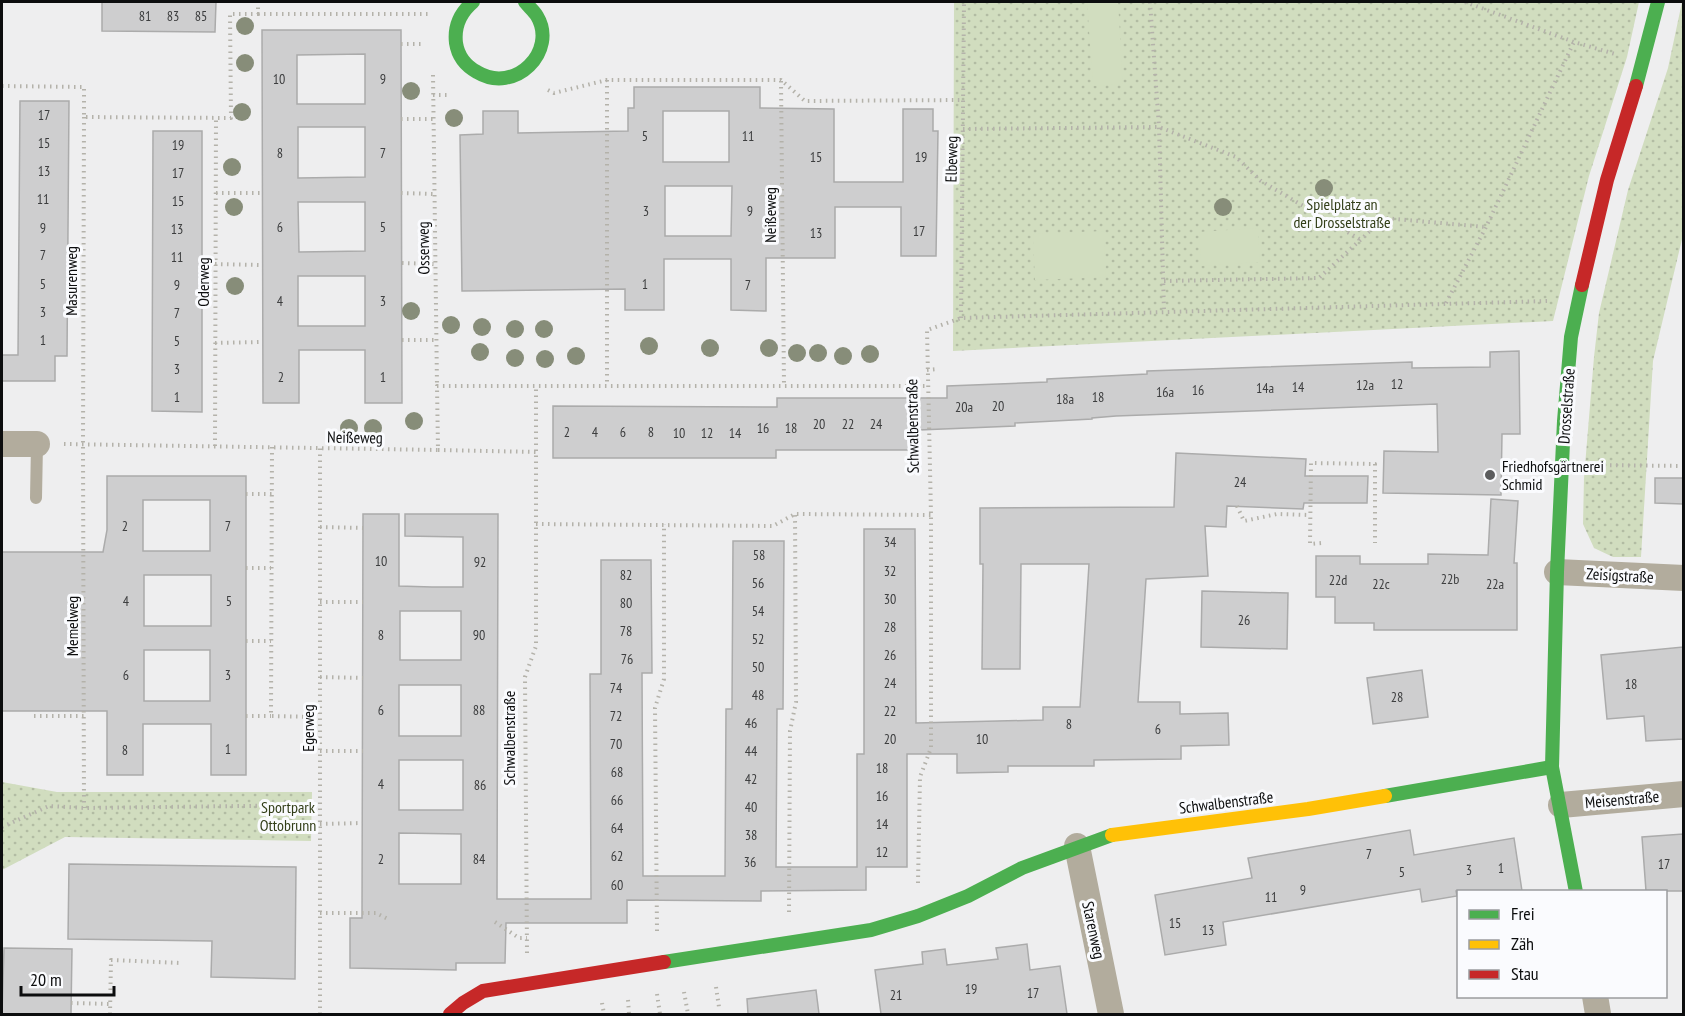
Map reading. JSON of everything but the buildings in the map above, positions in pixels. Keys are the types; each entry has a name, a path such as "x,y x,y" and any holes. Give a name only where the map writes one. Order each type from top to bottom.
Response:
{"street":[{"path":"473,2 461,11 456,30 459,54 474,72 497,79 520,74 536,58 542,37 541,26 537,15 525,2"},
{"name":"Drosselstraße","path":"1576,890 1552,767 1557,572 1571,337 1607,180 1644,61 1658,2"},
{"path":"2,444 37,444"},
{"name":"Zeisigstraße","path":"1557,572 1683,578"},
{"name":"Schwalbenstraße","path":"450,1014 483,991 871,930 918,916 968,896 1022,868 1110,835 1308,808 1552,767"},
{"name":"Meisenstraße","path":"1561,805 1683,794"},
{"name":"Starenweg","path":"1077,846 1111,1014"},
{"path":"1595,998 1598,1014"}],"lane":[{"path":"36,498 37,444"}],"path":[{"path":"258,2 258,15"},
{"name":"Elbeweg","path":"961,318 964,2"},
{"path":"1150,2 1159,128 1164,312"},
{"path":"1465,2 1574,42 1644,61"},
{"path":"84,117 231,118 230,15 432,14 461,11"},
{"path":"1446,304 1486,227 1574,42"},
{"path":"401,44 432,44"},
{"path":"520,74 554,93 607,80 781,80 805,101 963,100"},
{"path":"607,80 607,386"},
{"name":"Neißeweg","path":"781,80 784,386"},
{"name":"Masurenweg","path":"2,86 84,87 82,444"},
{"name":"Osserweg","path":"433,111 437,386"},
{"name":"Oderweg","path":"215,446 216,118"},
{"path":"401,119 433,119"},
{"path":"963,129 1159,128 1236,157 1261,181 1361,240"},
{"path":"216,193 262,193"},
{"path":"401,193 434,194"},
{"path":"1164,281 1319,278 1384,218 1486,227"},
{"path":"402,263 435,264"},
{"path":"215,264 262,265"},
{"path":"961,318 1578,300"},
{"name":"Schwalbenstraße","path":"918,916 920,777 931,748 931,515 927,330 961,318"},
{"path":"402,340 435,340"},
{"path":"215,343 262,342"},
{"path":"927,370 937,369"},
{"path":"438,450 437,386 927,386"},
{"name":"Schwalbenstraße","path":"527,984 525,677 536,646 536,386"},
{"name":"Neißeweg","path":"37,444 536,452"},
{"name":"Memelweg","path":"82,444 84,808"},
{"path":"271,716 272,447"},
{"name":"Egerweg","path":"320,448 320,1014"},
{"path":"1321,543 1310,544 1311,463 1375,464 1375,543"},
{"path":"1562,464 1683,466"},
{"path":"246,494 272,494"},
{"path":"1237,506 1244,521 1277,514 1310,515"},
{"path":"788,943 790,732 796,702 795,514"},
{"path":"536,524 773,525 795,514 931,515"},
{"path":"657,964 656,708 664,679 664,525"},
{"path":"320,527 363,528"},
{"path":"246,568 271,568"},
{"path":"320,602 363,602"},
{"path":"246,640 271,640"},
{"path":"320,677 363,678"},
{"path":"34,716 85,716"},
{"path":"246,716 320,717"},
{"path":"320,751 363,751"},
{"path":"2,827 50,806 84,808 320,806"},
{"path":"320,824 362,823"},
{"path":"320,913 376,913 390,921"},
{"path":"495,921 519,938 527,938"},
{"path":"110,1014 111,960 180,963"},
{"path":"71,1003 110,1004"}],"green space":[{"name":"Spielplatz an der Drosselstraße","path":"954,2 1639,2 1627,57 1589,176 1553,321 953,351"},
{"path":"1087,2 1118,2 1123,84 1093,86"},
{"path":"1682,2 1683,235 1653,361 1641,557 1613,557 1594,548 1583,524 1584,478 1599,313 1628,190 1668,68"},
{"path":"1258,228 1260,262 1201,266 1199,232"},
{"path":"1104,231 1106,277 1035,280 1033,234"},
{"name":"Sportpark Ottobrunn","path":"2,782 57,792 312,792 311,841 65,837 2,870"}],"traffic: fast":[{"path":"473,2 461,15 457,25 456,43 466,64 491,78 505,78 518,74 529,66 537,55 542,43 542,29 537,16 525,2"},
{"path":"1636,86 1658,2"},
{"path":"1576,890 1552,767 1564,421 1571,337 1582,285"},
{"path":"1385,796 1552,767"},
{"path":"664,962 871,930 918,916 968,896 1022,868 1112,835"}],"traffic: slow":[{"path":"1112,835 1308,809 1385,796"}],"traffic: jam":[{"path":"1582,285 1607,180 1636,86"},
{"path":"450,1014 483,991 664,962"}],"place":[{"name":"Friedhofsgärtnerei Schmid","path":"1490,475"}]}
